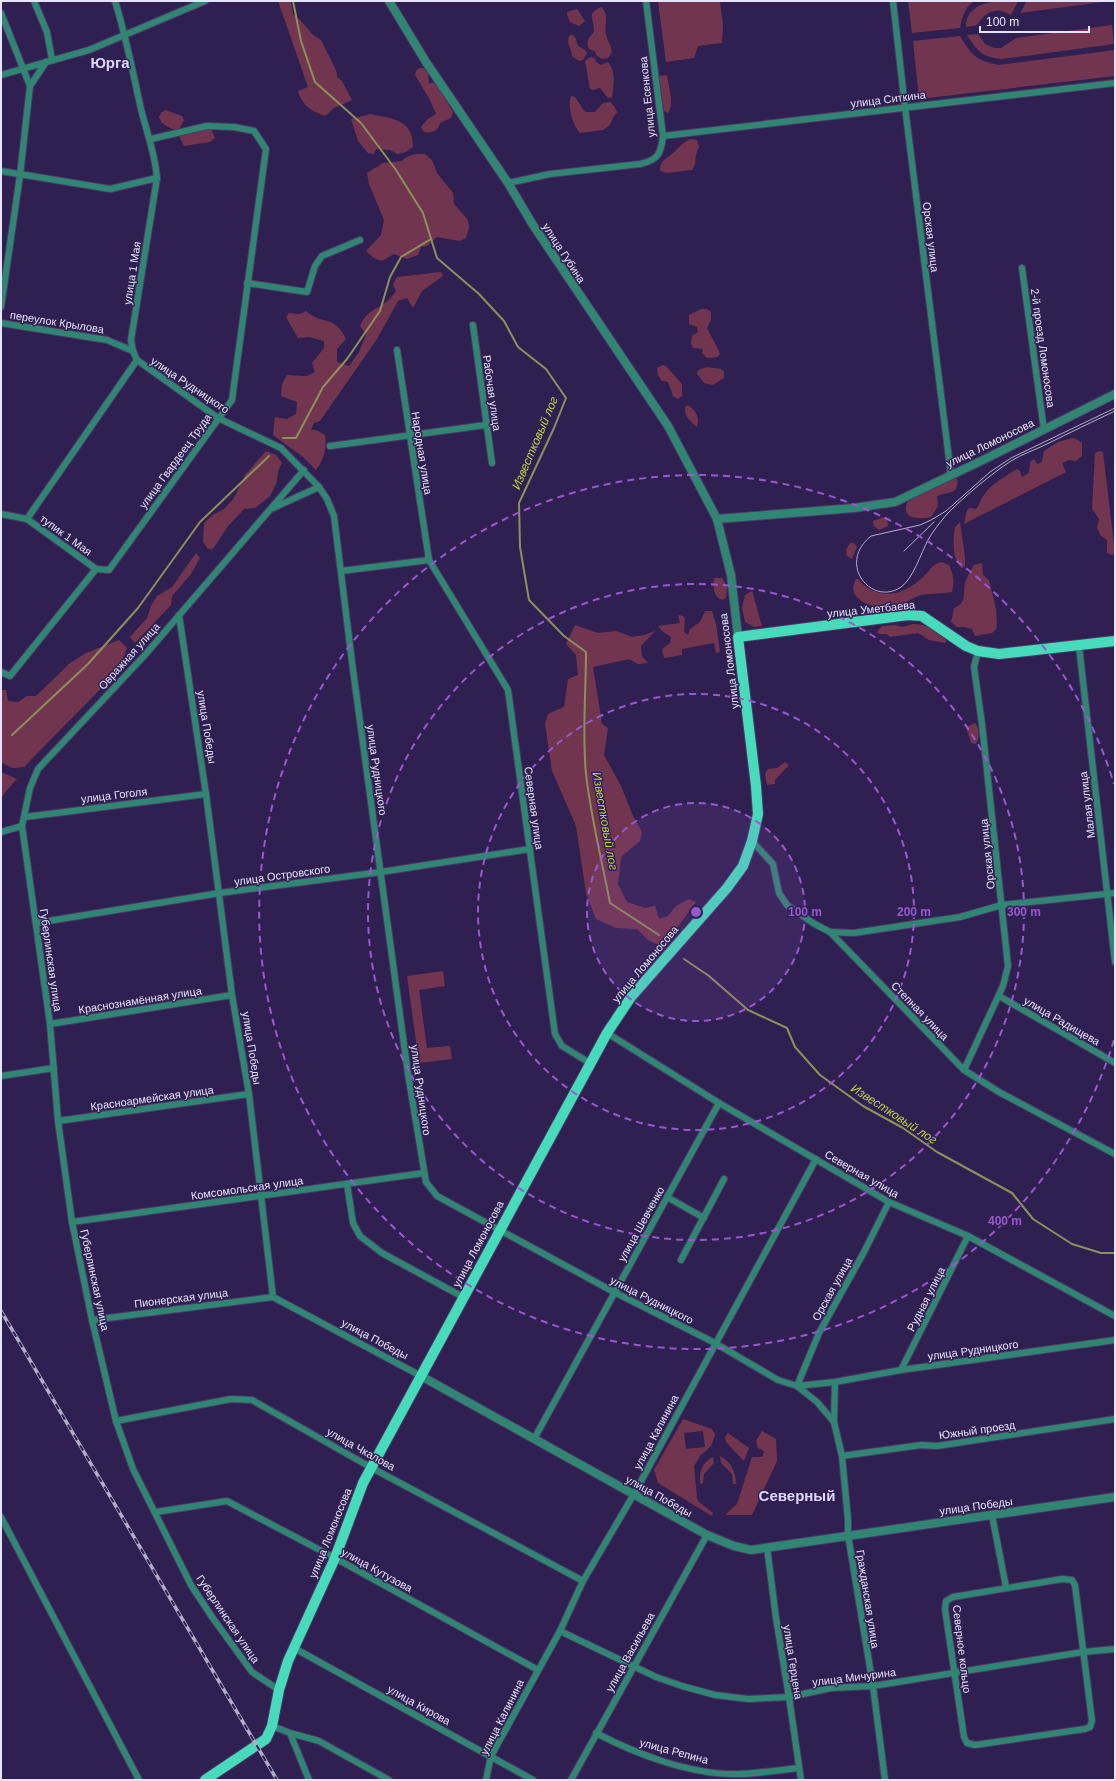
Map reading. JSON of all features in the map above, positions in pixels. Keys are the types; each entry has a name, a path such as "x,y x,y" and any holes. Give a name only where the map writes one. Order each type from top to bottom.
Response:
{"main road":[{"name":"улица Уметбаева","path":"738,637 887,617 915,615 922,616 966,646 978,651 999,654 1115,641"},
{"name":"улица Ломоносова","path":"205,1780 266,1739 272,1726 279,1690 294,1648 335,1558 363,1483 607,1033 631,997 726,888 743,866 752,841 758,814 738,637"}],"street":[{"path":"30,86 49,61 47,32 34,1"},
{"name":"улица 1 Мая","path":"115,1 142,112 156,158 157,178 132,340 133,351 137,360"},
{"path":"1,76 89,50 205,1"},
{"name":"улица Губина","path":"389,1 426,62 508,183 533,225 605,335 668,426 718,519"},
{"name":"улица Есенкова","path":"508,183 550,174 640,164 652,161 661,151 662,136 646,1"},
{"name":"Орская улица","path":"893,1 951,475"},
{"path":"1,13 30,86 20,175 1,307"},
{"name":"улица Ситкина","path":"662,136 1115,83"},
{"name":"улица Гвардеец Труда","path":"96,569 109,570 232,400 266,149 254,131 234,127 207,126 151,139"},
{"path":"1,171 110,189 157,178"},
{"path":"247,283 307,292 314,266 322,256 360,240"},
{"name":"2-й проезд Ломоносова","path":"1022,268 1044,430"},
{"name":"переулок Крылова","path":"1,323 107,340 133,351"},
{"name":"Рабочая улица","path":"473,325 492,463"},
{"name":"Народная улица","path":"397,350 429,560"},
{"path":"27,519 137,360"},
{"name":"улица Рудницкого","path":"137,360 218,418 281,448 319,487 327,499 334,516 353,670 424,1174 426,1182 437,1196 614,1292 715,1343 778,1380 797,1386 836,1382 901,1370 1115,1340"},
{"name":"улица Ломоносова","path":"738,637 731,575 718,519 883,505 911,495 1115,394"},
{"path":"330,446 486,425"},
{"name":"Овражная улица","path":"22,826 30,788 38,769 144,656 304,470"},
{"name":"Овражная улица","path":"272,508 319,487"},
{"name":"тупик 1 Мая","path":"1,514 27,519 96,569"},
{"path":"341,571 429,560"},
{"name":"Северная улица","path":"429,560 508,690 555,1034 562,1046 590,1063"},
{"path":"1,672 10,676 96,569"},
{"name":"улица Победы","path":"179,615 220,893 232,994 249,1094 273,1297 421,1376 707,1535 734,1546 751,1550 1115,1497"},
{"name":"Малая улица","path":"1079,646 1115,962"},
{"name":"Орская улица","path":"964,1070 999,996 1008,966 982,724 974,667 978,651"},
{"name":"улица Гоголя","path":"25,817 206,794"},
{"path":"1,832 22,826"},
{"name":"Губерлинская улица","path":"22,826 50,1024 58,1121 72,1222 92,1320 116,1420 133,1469 156,1512 191,1585 252,1672 279,1690"},
{"name":"Степная улица","path":"752,841 773,864 779,893 787,905 813,923 830,932 964,1070 999,1092 1115,1154"},
{"name":"улица Островского","path":"36,923 220,893 381,872 530,849"},
{"path":"830,932 854,933 960,917 1002,905 1115,893"},
{"name":"Краснознамённая улица","path":"50,1024 232,994"},
{"name":"улица Радищева","path":"999,996 1115,1063"},
{"name":"Северная улица","path":"607,1033 719,1103 889,1202 968,1236 1115,1316"},
{"path":"1,1076 54,1068"},
{"name":"Красноармейская улица","path":"58,1121 249,1094"},
{"name":"улица Шевченко","path":"534,1439 719,1103"},
{"name":"улица Калинина","path":"486,1780 491,1756 560,1631 582,1580 634,1494 816,1159"},
{"name":"Комсомольская улица","path":"72,1222 424,1174"},
{"path":"681,1260 724,1179"},
{"path":"347,1184 353,1223 360,1236 382,1253 463,1297"},
{"path":"667,1198 704,1218"},
{"name":"Орская улица","path":"797,1386 819,1333 864,1252 889,1202"},
{"name":"Рудная улица","path":"901,1370 968,1236"},
{"name":"Пионерская улица","path":"92,1320 273,1297"},
{"name":"Гражданская улица","path":"836,1382 834,1422 842,1456 848,1535 873,1686 885,1780"},
{"name":"Гражданская улица","path":"797,1386 817,1402 834,1422"},
{"name":"улица Чкалова","path":"116,1420 231,1399 252,1400 372,1468 582,1580"},
{"name":"Южный проезд","path":"842,1456 922,1445 937,1446 1115,1419"},
{"name":"улица Кутузова","path":"156,1512 227,1501 335,1558 538,1670"},
{"path":"992,1515 1006,1587"},
{"path":"1,1517 139,1780"},
{"name":"улица Васильева","path":"571,1780 707,1535"},
{"name":"улица Герцена","path":"767,1547 776,1618 801,1780"},
{"name":"Северное кольцо","path":"1062,1579 1072,1580 1075,1585 1083,1652 1092,1721 1090,1726 1085,1729 975,1745 967,1743 964,1738 954,1673 945,1609 946,1601 953,1597 1006,1587 1062,1579"},
{"name":"улица Мичурина","path":"560,1631 656,1677 715,1695 748,1699 789,1697 831,1688 873,1686 1083,1652 1115,1649"},
{"name":"улица Кирова","path":"294,1648 534,1780"},
{"path":"272,1726 319,1741 389,1780"},
{"path":"290,1733 309,1780"},
{"name":"улица Репина","path":"596,1733 622,1747 696,1770 737,1774 799,1768"}],"shaded area":[{"path":"278,1 291,1 293,14 313,35 321,40 336,70 337,77 342,81 352,100 334,108 325,116 304,104 299,96 298,91 308,87"},
{"path":"658,1 720,1 723,26 722,43 698,46 694,58 666,62"},
{"path":"908,1 974,1 968,6 964,13 960,28 912,33"},
{"path":"998,1 1018,1 1011,15 1000,11 991,12 980,20 977,25 966,27 969,15 972,11 986,3"},
{"path":"1027,1 1109,1 1020,13"},
{"path":"601,7 606,16 606,34 612,52 608,58 602,59 596,55 595,51 589,49 587,44 594,32 592,17 593,12"},
{"path":"577,9 585,21 579,26 570,22 567,15 567,12"},
{"path":"1112,25 1114,44 1002,59 990,57 981,53 974,46 967,35 978,34 985,44 994,48 1001,48 1016,38"},
{"path":"570,35 573,35 578,46 584,49 587,53 583,60 579,61 572,56 568,43"},
{"path":"960,36 972,53 980,59 985,62 999,65 1115,50 1115,76 919,99 913,41"},
{"path":"590,57 595,58 596,62 601,65 608,62 611,66 614,79 612,97 608,98 600,88 593,90 590,89 585,61"},
{"path":"419,68 425,68 428,73 429,83 436,83 453,112 451,118 440,123 438,128 432,132 424,132 421,127 428,119 436,114 430,100 415,75"},
{"path":"667,75 671,100 668,113 664,111 659,76"},
{"path":"571,96 575,97 585,112 595,112 603,103 610,102 617,112 610,125 603,130 580,133 571,116"},
{"path":"165,110 182,116 184,120 179,129 172,129 162,123 159,117"},
{"path":"371,114 394,119 406,126 410,131 413,147 406,152 397,154 390,150 376,149 374,154 368,153 358,141 351,119"},
{"path":"211,129 215,138 210,142 184,146 179,136 192,131"},
{"path":"690,139 697,140 699,147 692,170 667,173 660,171 661,164 664,160"},
{"path":"425,154 432,160 437,173 453,193 454,204 468,220 469,228 466,238 460,241 437,237 427,246 421,247 418,255 407,259 394,254 382,261 374,258 366,251 381,235 384,220 369,184 367,173 383,163 402,161 409,156"},
{"path":"441,272 443,276 422,291 413,308 407,298 398,301 377,339 320,421 314,423 311,430 316,430 325,435 326,440 324,454 316,470 303,457 273,435 275,417 287,419 296,414 297,402 281,396 282,384 287,375 307,376 315,372 312,363 324,348 324,341 309,337 298,338 286,317 289,313 300,314 306,311 337,326 342,331 346,339 337,349 337,362 349,366 359,352 366,335 360,326 362,321 367,315 385,303 394,294 396,291 393,284 397,277"},
{"path":"701,309 707,309 711,312 711,320 707,328 720,353 718,357 707,358 702,353 703,349 693,348 691,343 692,336 698,332 697,327 689,324 689,315"},
{"path":"663,365 666,366 682,384 682,396 678,399 673,396 668,382 662,381 658,375 657,368"},
{"path":"707,367 721,369 724,372 724,378 713,385 704,383 697,374 698,370"},
{"path":"688,405 697,414 697,427 687,416 685,407"},
{"path":"1073,438 1082,443 1082,456 1076,461 1069,460 1062,463 1066,472 964,524 967,510 970,508 976,509 987,491 995,484 1017,469 1020,471 1022,477 1029,473 1030,462 1034,459 1037,464 1042,462 1044,451 1058,442"},
{"path":"266,451 276,455 282,463 278,471 277,482 270,496 255,508 244,509 228,526 213,549 208,549 203,542 204,523 214,514 223,510 234,498 245,475"},
{"path":"1100,451 1103,452 1115,553 1112,555 1107,553 1107,540 1101,536 1097,528 1099,519 1092,509 1095,453"},
{"path":"954,477 957,479 956,488 952,492 937,496 938,506 931,517 917,518 908,515 906,512 906,507 908,501"},
{"path":"884,517 887,518 888,526 879,530 874,526 873,521"},
{"path":"960,522 965,557 965,567 961,568 956,559 954,543 955,527"},
{"path":"850,543 854,543 857,547 852,559 847,556 846,550"},
{"path":"196,553 200,558 191,574 172,596 171,605 135,643 130,637 147,618 151,606 157,596 172,587"},
{"path":"941,562 949,565 953,581 952,592 921,595 900,604 875,606 869,605 859,599 854,592 853,587 856,579 858,579 866,587 883,594 892,594 901,591 917,582 928,573 933,566"},
{"path":"982,563 983,575 989,580 996,609 997,623 996,629 992,633 975,636 972,629 957,627 951,622 954,608 963,601 965,583 969,574 974,565"},
{"path":"714,578 722,578 727,586 726,598 722,600 715,594"},
{"path":"752,591 762,626 754,627 745,622 742,608 745,595"},
{"path":"705,611 712,611 716,624 720,652 716,653 714,643 682,649 682,655 664,658 662,649 670,643 671,637 662,631 658,626 680,623 678,615 683,616 685,619 684,632 688,635 690,629 700,622"},
{"path":"913,624 927,626 935,630 943,636 946,643 929,640 918,633 890,637 887,634 879,634 877,632 882,626 896,625 902,627"},
{"path":"575,625 598,633 616,631 632,637 655,631 641,646 642,656 648,663 638,664 629,659 593,667 602,724 608,728 604,755 621,786 633,816 642,832 640,841 621,857 618,884 627,902 645,908 655,906 659,919 668,916 676,906 689,899 696,902 671,936 661,946 648,940 637,929 616,928 596,919 586,893 576,826 552,771 545,724 548,714 564,707 568,679 578,675 576,655 566,644"},
{"path":"119,640 127,648 118,671 24,767 12,768 1,762 2,690 6,690 8,701 18,702 27,696 36,696 70,663 86,653"},
{"path":"975,723 979,734 976,744 971,743 966,727"},
{"path":"785,762 789,765 775,780 775,784 767,785 765,774 768,769 777,768"},
{"path":"1,772 17,779 1,799"},
{"path":"443,971 445,986 419,990 427,1048 450,1046 452,1059 419,1063 407,976"},
{"path":"683,1419 712,1429 715,1435 711,1446 700,1456 694,1466 697,1498 699,1502 713,1513 712,1516 658,1483 654,1470","holes":["703,1431 705,1447 686,1449 684,1433"]},
{"path":"762,1431 776,1439 777,1461 752,1515 725,1515 737,1504 752,1457 762,1457 764,1451 758,1448 756,1441"},
{"path":"728,1433 749,1448 744,1461 726,1442 725,1437"},
{"path":"720,1456 732,1467 736,1484 733,1484 732,1474 721,1463"},
{"path":"713,1457 714,1463 704,1474 703,1483 700,1484 702,1468 709,1459"}],"waterway":[{"name":"Известковый лог","path":"293,1 301,41 315,82 361,123 396,170 423,213 437,258 479,294 504,321 518,347 546,369 566,398 554,428 519,503 520,547 529,600 564,636 586,652 584,729 586,774 610,903 659,935"},
{"path":"283,438 296,438 323,387 347,359 380,311 390,277 401,257 431,239"},
{"path":"12,735 88,664 138,608 200,522 269,456"},
{"name":"Известковый лог","path":"684,959 709,976 748,1010 787,1028 795,1047 820,1075 863,1106 903,1128 937,1152 1012,1193 1033,1219 1072,1244 1101,1253 1115,1253"}],"tram line":[{"path":"1115,408 1011,458 990,472 946,511 931,520 920,525 871,536 861,547 857,559 857,570 862,580 870,587 879,591 890,592 901,587 913,572 928,540 937,526 948,513 995,472 1024,454 1115,411"},
{"path":"904,551 934,522"}],"railway":[{"path":"1,1311 277,1780"}],"district":[{"name":"Юрга","path":"110,63"},
{"name":"Северный","path":"797,1496"}]}
